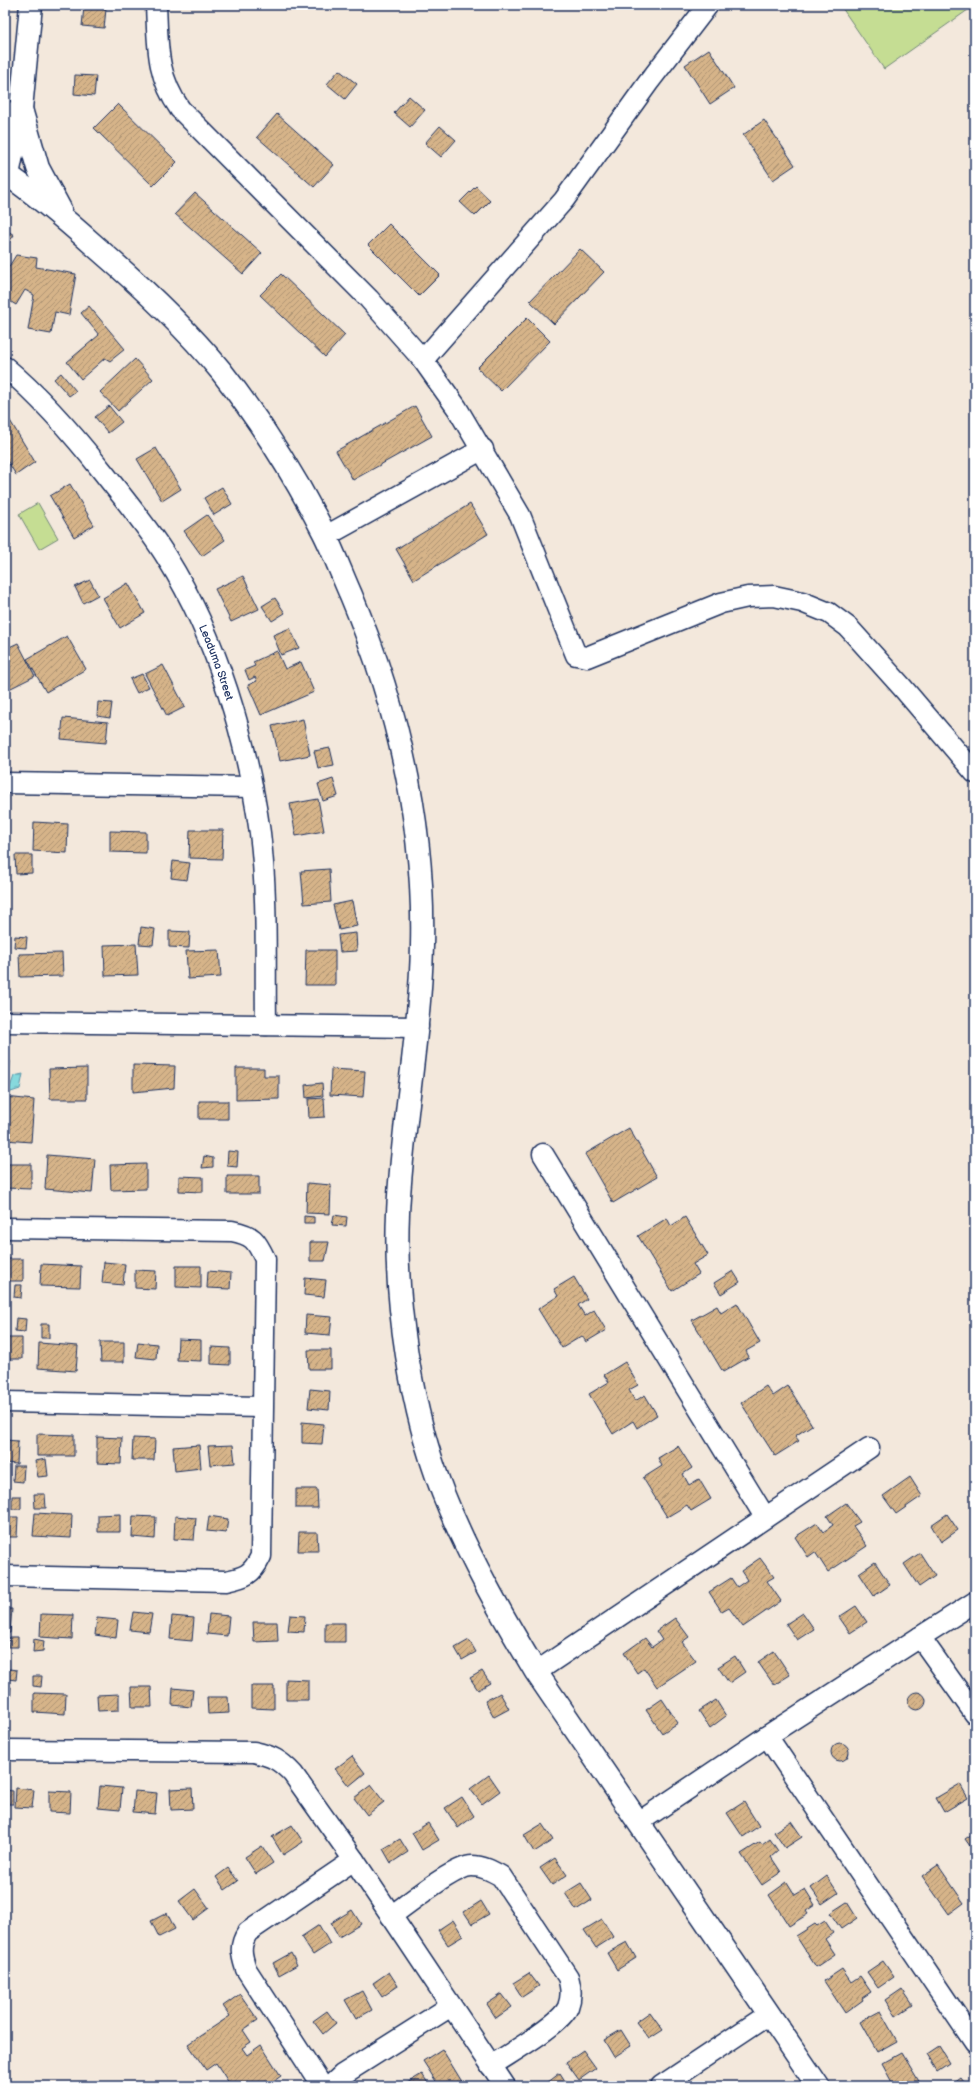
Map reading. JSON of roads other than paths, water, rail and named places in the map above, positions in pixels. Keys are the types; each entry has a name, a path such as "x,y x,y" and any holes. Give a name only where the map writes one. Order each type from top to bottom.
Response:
{"main road":[{"path":"31,5 13,114 7,174 68,222 167,311 219,369 287,465 326,536 364,625 384,680 397,728 411,792 420,858 422,944 418,1026 403,1152 398,1216 398,1272 406,1345 424,1432 442,1491 467,1548 499,1612 536,1672 818,2086"},
{"path":"13,114 38,168 68,222"}],"street":[{"path":"156,5 158,58 169,93 180,109 369,299 423,360 457,408 483,449 520,515 576,656 586,657 721,603 748,597 774,596 802,602 829,613 848,627 902,687 975,773"},
{"path":"423,360 564,200 648,83 708,5"},
{"name":"Leaduma Street","path":"5,366 39,397 66,426 147,528 168,558 191,603 216,658 236,722 252,787 260,833 263,874 266,1025"},
{"path":"326,536 483,449"},
{"path":"7,778 252,787"},
{"path":"5,1022 418,1026"},
{"path":"543,1154 765,1518"},
{"path":"5,1228 232,1231 247,1234 258,1243 265,1259 261,1556 255,1569 243,1577 226,1581 5,1576"},
{"path":"5,1402 262,1407"},
{"path":"536,1672 870,1448"},
{"path":"639,1822 767,1736 975,1602"},
{"path":"920,1637 975,1714"},
{"path":"767,1736 975,2043"},
{"path":"5,1750 254,1752 268,1755 281,1762 293,1774 354,1860 450,2006 505,2086"},
{"path":"322,2086 246,1969 241,1955 242,1942 248,1932 354,1860"},
{"path":"391,1916 458,1870 472,1866 489,1869 501,1876 506,1882 568,1977 572,1993 568,2008 560,2020 491,2066"},
{"path":"330,2086 342,2075 450,2006"},
{"path":"661,2086 769,2014"}],"water":[{"path":"23,1074 20,1089 8,1093 14,1076"}]}
